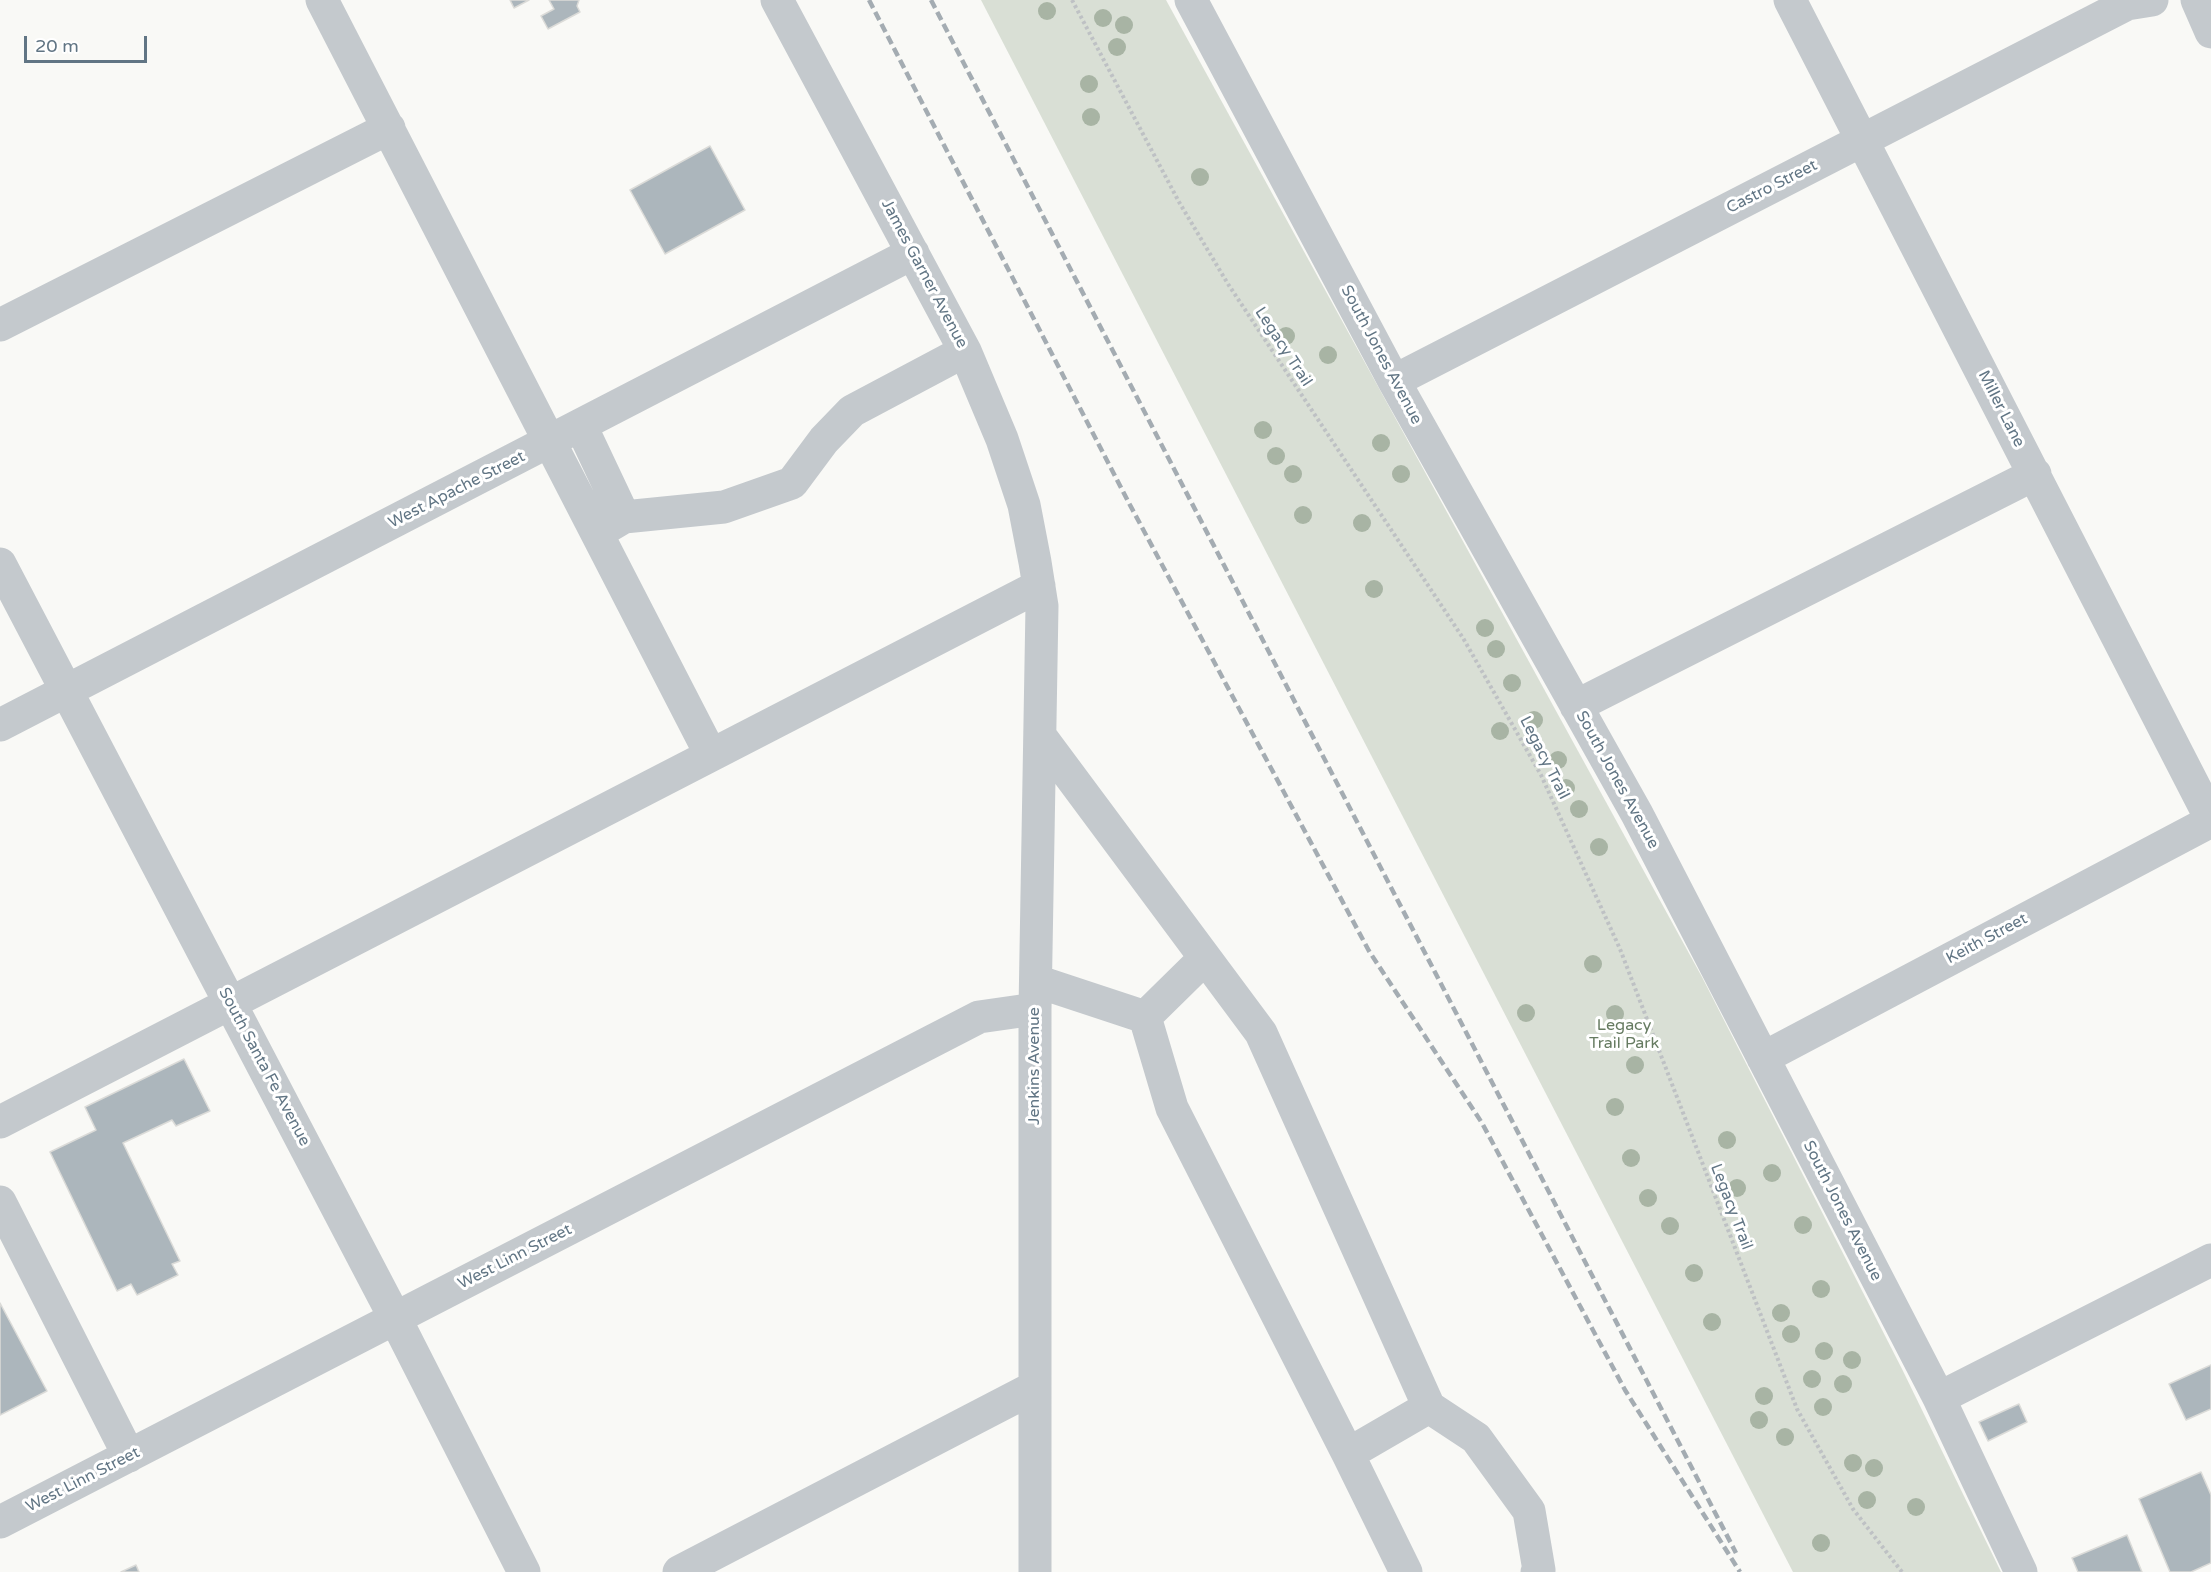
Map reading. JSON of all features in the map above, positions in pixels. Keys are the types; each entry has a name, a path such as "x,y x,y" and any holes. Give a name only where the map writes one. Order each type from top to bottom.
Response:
{"street":[{"path":"322,0 550,442 610,525"},
{"name":"James Garner Avenue","path":"777,0 965,351 1006,450 1024,505 1037,574"},
{"name":"South Jones Avenue","path":"1191,0 1394,381 1637,814 1939,1398 2021,1572"},
{"name":"Miller Lane","path":"1790,0 1864,140 2211,820"},
{"name":"Castro Street","path":"1394,381 2127,4 2152,0"},
{"path":"2197,0 2211,32"},
{"path":"0,325 388,128"},
{"name":"West Apache Street","path":"0,725 913,253"},
{"path":"610,525 724,507 792,483 852,411 965,351"},
{"path":"581,426 610,525 711,755"},
{"path":"1576,706 2035,474"},
{"name":"South Santa Fe Avenue","path":"0,564 395,1318 524,1572"},
{"path":"0,1122 711,755 1037,574"},
{"name":"Jenkins Avenue","path":"1035,1572 1036,995 1042,606 1037,574"},
{"path":"1041,737 1261,1033 1429,1407 1476,1438 1529,1511 1539,1570 1537,1572"},
{"name":"Keith Street","path":"1763,1058 2211,820"},
{"path":"1145,1017 1206,958"},
{"path":"1036,995 1145,1017"},
{"name":"West Linn Street","path":"0,1522 979,1017 1036,995"},
{"path":"1145,1017 1172,1108 1406,1572"},
{"path":"0,1202 129,1456"},
{"path":"1939,1398 2211,1260"},
{"path":"679,1572 1035,1387"},
{"path":"1348,1454 1429,1407"}],"path":[{"name":"Legacy Trail","path":"1072,0 1179,202 1228,284 1463,638 1541,774 1620,949 1797,1409 1853,1509 1902,1572"}],"green space":[{"name":"Legacy Trail Park","path":"981,0 1166,0 1702,977 1902,1369 2001,1572 1793,1572"}],"building":[{"path":"510,0 529,0 514,8"},
{"path":"549,0 579,0 577,6 580,12 548,29 541,16 554,9"},
{"path":"710,146 745,210 665,254 630,190"},
{"path":"184,1059 210,1111 176,1126 172,1120 123,1143 180,1261 172,1264 178,1275 137,1295 131,1284 117,1291 50,1152 96,1130 85,1107"},
{"path":"0,1303 47,1391 0,1415"},
{"path":"2211,1365 2211,1409 2186,1420 2169,1384"},
{"path":"2019,1404 2027,1422 1988,1441 1979,1422"},
{"path":"2201,1472 2211,1495 2211,1563 2191,1572 2170,1572 2139,1499"},
{"path":"2127,1535 2142,1572 2078,1572 2072,1558"},
{"path":"136,1565 139,1572 121,1572"}],"railway":[{"path":"869,0 1130,505 1369,951 1482,1123 1625,1390 1740,1572"},
{"path":"931,0 1736,1553"}]}
